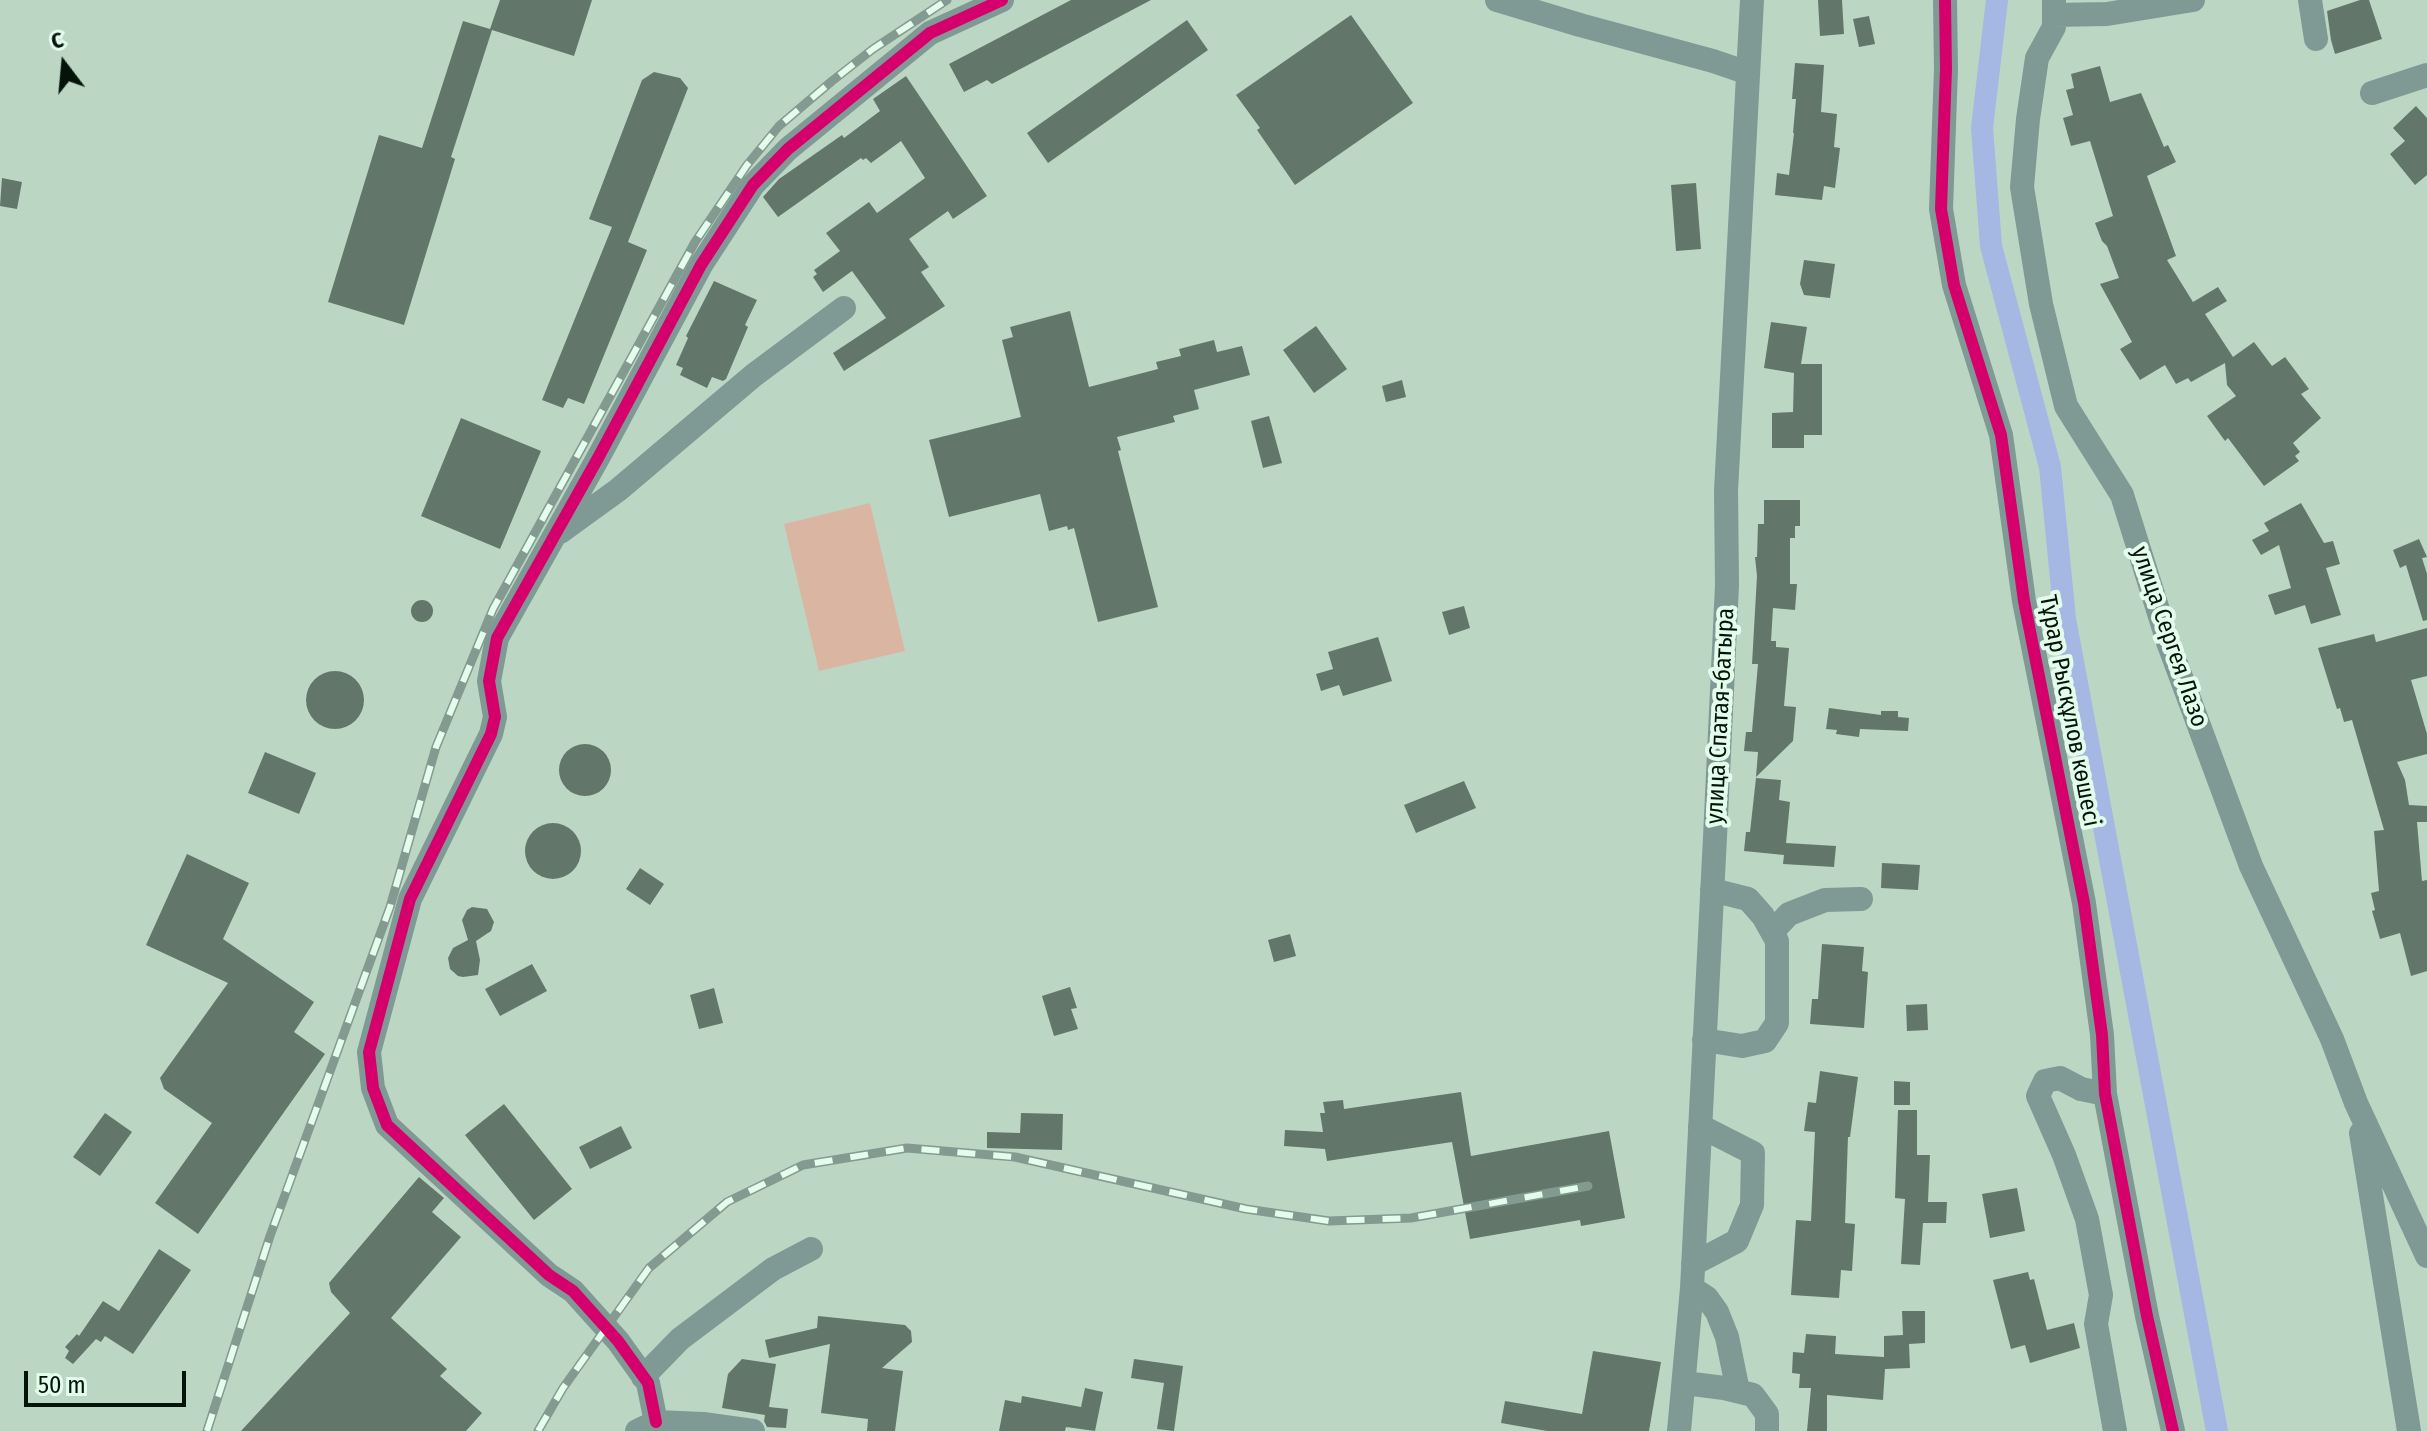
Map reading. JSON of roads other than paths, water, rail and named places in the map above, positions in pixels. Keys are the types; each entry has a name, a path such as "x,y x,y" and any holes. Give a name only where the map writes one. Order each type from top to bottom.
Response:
{"street":[{"path":"753,1431 703,1424 646,1426 648,1383 618,1341 573,1291 549,1275 387,1125 373,1088 369,1052 410,899 491,734 495,717 489,681 497,638 701,265 753,185 799,139 930,33 1002,0"},
{"path":"1497,0 1748,73"},
{"name":"улица Спатая-батыра","path":"1679,1431 1692,1288 1727,585 1726,491 1752,0"},
{"name":"Тұрар Рысқұлов көшесі","path":"1945,0 1941,209 1954,285 2001,435 2024,601 2084,903 2102,1035 2105,1094 2147,1316 2173,1431"},
{"path":"2054,7 2107,14 2193,0"},
{"path":"2310,0 2316,39"},
{"name":"улица Сергея Лазо","path":"2054,7 2054,27 2037,58 2022,187 2041,304 2066,406 2122,495 2168,642 2251,866 2332,1039 2356,1103 2421,1227 2427,1256"},
{"path":"2372,93 2427,75"},
{"path":"555,535 618,490 754,375 844,308"},
{"path":"1704,1040 1742,1046 1765,1041 1777,1023 1777,941 1763,916 1748,899 1712,890"},
{"path":"1772,932 1789,914 1825,900 1861,899"},
{"path":"2105,1094 2081,1089 2060,1078 2045,1081 2038,1096 2087,1219 2101,1295 2096,1324 2115,1431"},
{"path":"2356,1103 2409,1431"},
{"path":"1693,1264 1737,1241 1752,1205 1753,1153 1700,1126"},
{"path":"643,1377 680,1339 773,1269 811,1249"},
{"path":"1692,1288 1707,1298 1717,1312 1727,1337 1738,1391"},
{"path":"1685,1383 1753,1395 1767,1414 1767,1431"}],"waterway":[{"path":"1997,0 1982,128 1991,246 2050,467 2065,619 2217,1431"}],"railway":[{"path":"207,1431 270,1236 390,907 436,747 493,609 695,242 747,165 779,126 832,81 873,49 947,0"},
{"path":"538,1431 563,1388 649,1268 727,1202 803,1165 907,1148 1015,1157 1246,1209 1329,1221 1411,1218 1588,1186"}]}
